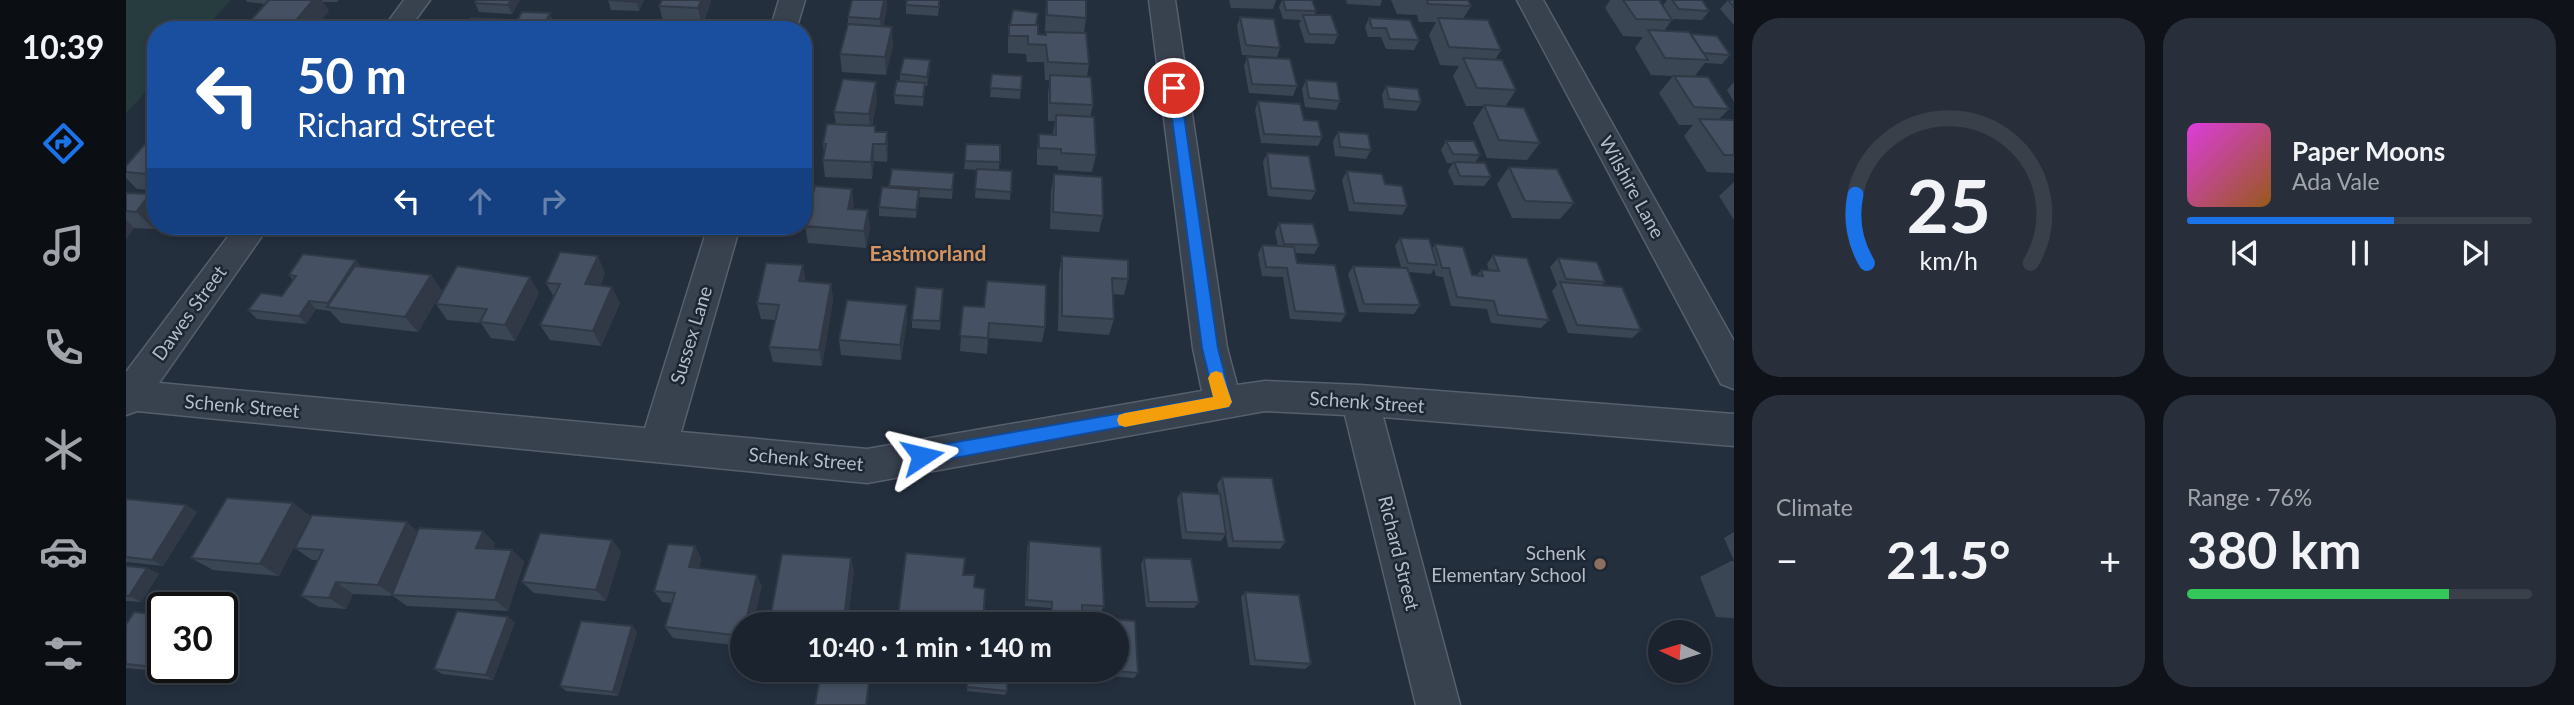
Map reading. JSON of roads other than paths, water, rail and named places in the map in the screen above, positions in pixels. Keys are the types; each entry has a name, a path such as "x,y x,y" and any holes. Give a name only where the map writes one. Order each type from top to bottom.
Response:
{"street":[{"path":"402,21 417,0"},
{"path":"786,21 792,0"},
{"path":"1162,0 1210,348 1223,402"},
{"name":"Wilshire Lane","path":"1530,0 1734,374"},
{"name":"Dawes Street","path":"127,397 246,235"},
{"name":"Sussex Lane","path":"658,445 721,235"},
{"name":"Schenk Street","path":"127,397 867,466 1265,396 1360,400 1734,430"},
{"name":"Richard Street","path":"1360,400 1438,705"}],"place":[{"name":"Schenk Elementary School","path":"1600,564"}],"district":[{"name":"Eastmorland","path":"928,254"}]}
